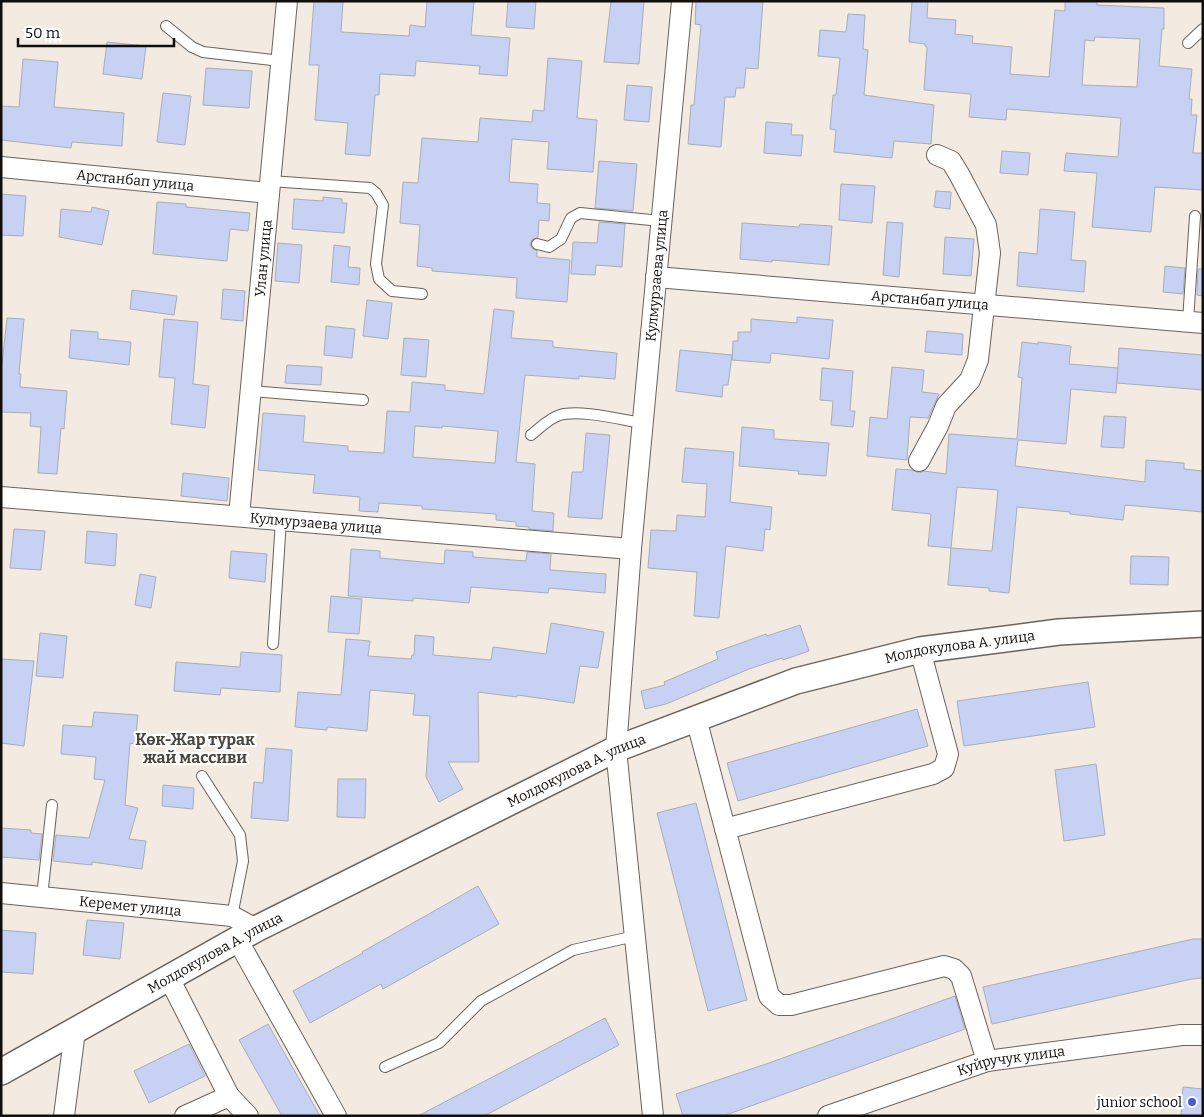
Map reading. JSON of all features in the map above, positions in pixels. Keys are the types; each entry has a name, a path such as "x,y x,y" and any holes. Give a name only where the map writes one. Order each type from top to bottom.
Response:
{"street":[{"name":"Улан улица","path":"239,516 287,1"},
{"name":"Кулмурзаева улица","path":"653,1116 616,749 631,549 682,1"},
{"path":"919,461 938,426 946,406 970,380 978,360 990,253 986,225 951,161 937,155"},
{"name":"Арстанбап улица","path":"1,167 269,187"},
{"name":"Арстанбап улица","path":"656,277 1195,322"},
{"name":"Кулмурзаева улица","path":"1,497 631,549"},
{"name":"Молдокулова А. улица","path":"1,1072 169,978 242,928 616,749 696,718 796,681 920,650 1059,632 1203,624"},
{"path":"725,829 933,774 944,768 948,754 920,650"},
{"path":"696,718 769,996 779,1005 791,1005 944,966 954,969 961,976 987,1061"},
{"name":"Керемет улица","path":"1,893 42,897 242,928"},
{"path":"242,928 336,1116"},
{"path":"169,978 228,1096 248,1116"},
{"path":"64,1116 75,1031"},
{"name":"Куйручук улица","path":"828,1116 987,1061 1182,1035 1203,1035"},
{"path":"185,1116 228,1096"}],"lane":[{"path":"166,26 192,47 203,52 281,61"},
{"path":"1188,43 1203,29"},
{"path":"269,187 370,188 376,193 383,204 376,264 379,279 392,291 422,294"},
{"path":"537,244 549,247 560,239 571,218 580,213 661,221"},
{"path":"1195,216 1195,322"},
{"path":"250,392 363,400"},
{"path":"531,435 547,421 560,415 581,414 643,423"},
{"path":"273,644 281,520"},
{"path":"202,776 240,836 243,861 242,928"},
{"path":"42,897 52,805"},
{"path":"385,1067 440,1043 481,1001 573,950 635,936"}],"building":[{"path":"314,1 343,2 341,32 409,36 410,25 425,27 427,1 474,1 471,35 510,38 507,76 479,74 480,66 416,61 415,76 380,74 379,95 375,95 370,156 345,154 348,123 315,120 319,65 309,65"},
{"path":"508,1 536,1 534,29 506,27"},
{"path":"611,1 644,1 639,64 604,62"},
{"path":"696,1 763,1 758,69 746,68 744,88 736,88 735,97 725,97 721,147 688,144 691,105 694,105 701,25 695,24"},
{"path":"912,1 928,1 927,18 956,20 955,34 973,36 972,43 1012,47 1010,74 1049,77 1055,10 1065,11 1065,1 1097,1 1097,5 1164,8 1164,29 1162,29 1159,66 1192,69 1189,99 1192,99 1191,115 1197,115 1193,153 1203,153 1203,190 1155,187 1151,232 1092,227 1097,173 1064,171 1066,153 1118,157 1121,118 1007,109 1006,120 969,117 971,94 924,90 927,47 925,44 909,42","holes":["1095,37 1140,39 1137,87 1082,85 1085,40 1094,41"]},
{"path":"848,14 865,15 863,49 868,50 864,95 934,105 931,144 894,141 892,158 834,152 836,130 830,129 833,95 836,95 840,58 818,56 820,30 846,32"},
{"path":"107,42 146,46 142,79 103,74"},
{"path":"548,58 582,61 577,118 597,120 593,172 547,169 549,142 512,139 509,182 538,184 537,203 550,204 549,221 539,220 538,237 532,240 530,245 537,251 537,257 570,260 567,302 516,298 517,278 432,271 432,268 417,266 420,225 400,223 403,182 418,183 422,138 478,142 480,118 532,122 533,110 544,111"},
{"path":"23,59 58,62 54,107 124,113 122,146 72,142 71,148 1,140 1,106 19,107"},
{"path":"206,68 252,71 249,108 203,105"},
{"path":"627,85 652,87 649,122 624,120"},
{"path":"163,93 191,96 185,145 157,142"},
{"path":"766,122 792,124 791,135 803,135 801,156 764,153"},
{"path":"1002,151 1030,153 1028,175 1000,173"},
{"path":"599,161 637,164 633,211 595,208"},
{"path":"841,184 875,186 872,223 839,220"},
{"path":"936,191 951,192 950,209 934,207"},
{"path":"1,194 26,196 23,236 1,235"},
{"path":"323,197 342,199 342,203 347,203 344,233 292,229 294,199 323,201"},
{"path":"157,202 186,204 186,207 250,213 248,231 230,229 227,261 153,254"},
{"path":"92,207 109,211 102,245 59,237 61,209 91,212"},
{"path":"1040,209 1075,212 1071,260 1086,261 1084,292 1017,286 1019,252 1037,254"},
{"path":"599,222 625,224 622,267 596,265 595,275 571,274 573,242 597,243"},
{"path":"887,222 903,223 899,277 883,275"},
{"path":"742,223 799,227 800,224 832,226 829,265 740,259"},
{"path":"945,237 974,239 971,276 943,274"},
{"path":"278,243 302,245 299,283 275,281"},
{"path":"334,245 350,247 348,267 360,268 359,285 331,282"},
{"path":"1165,266 1185,268 1183,294 1163,292"},
{"path":"1198,269 1203,269 1203,296 1197,295"},
{"path":"223,289 245,291 243,321 221,319"},
{"path":"132,290 177,296 174,315 130,309"},
{"path":"367,300 392,303 388,339 363,336"},
{"path":"494,309 514,311 511,338 553,341 553,347 617,353 615,379 579,376 579,379 525,375 516,462 535,464 532,511 554,513 553,531 516,526 516,522 496,520 496,514 422,509 422,506 379,503 378,512 359,511 360,497 313,493 315,475 258,470 263,413 305,416 303,442 348,446 348,451 384,453 387,411 410,412 412,382 445,385 445,390 484,394","holes":["415,426 442,428 442,426 498,431 495,463 413,457"]},
{"path":"797,317 833,320 829,359 771,353 770,363 732,360 733,341 738,341 738,332 751,332 751,319 797,323"},
{"path":"7,318 24,319 19,374 21,374 20,387 67,391 64,429 61,428 57,474 38,473 41,427 30,426 31,413 1,412 1,373"},
{"path":"164,319 198,322 193,384 209,386 205,428 171,424 175,378 159,377"},
{"path":"326,326 355,329 352,358 324,355"},
{"path":"71,330 98,332 98,339 131,342 129,365 69,358"},
{"path":"927,331 963,334 962,355 925,352"},
{"path":"404,338 429,340 426,377 401,375"},
{"path":"1022,342 1071,346 1069,364 1118,368 1116,393 1071,389 1066,444 1018,440 1015,466 1145,482 1146,460 1184,463 1184,469 1203,471 1203,512 1125,505 1123,520 1017,507 1009,593 989,591 989,588 948,585 951,548 928,546 931,514 892,510 896,469 912,470 919,473 924,471 946,474 949,434 1017,439 1022,378 1018,377","holes":["957,487 998,490 992,551 951,548"]},
{"path":"1119,348 1203,355 1203,390 1117,383"},
{"path":"680,350 732,355 728,385 723,385 722,397 676,391"},
{"path":"287,365 322,367 321,385 285,383"},
{"path":"892,367 924,370 922,392 939,394 928,418 910,417 907,460 867,456 870,417 887,419"},
{"path":"822,368 853,371 850,411 855,411 853,427 831,425 833,401 820,400"},
{"path":"1104,416 1126,417 1124,448 1101,447"},
{"path":"742,427 774,430 774,439 829,443 826,476 798,474 799,471 739,466"},
{"path":"586,433 610,435 602,519 568,517 572,472 583,472"},
{"path":"685,448 734,452 730,502 772,507 770,530 765,529 763,551 726,546 719,618 694,616 697,572 648,568 651,530 676,531 677,515 705,517 707,484 682,482"},
{"path":"183,473 229,478 227,501 181,496"},
{"path":"14,529 45,531 41,570 10,568"},
{"path":"87,531 117,534 115,566 85,563"},
{"path":"351,549 380,551 380,558 444,564 445,550 473,552 473,557 526,561 527,552 551,554 550,570 606,574 605,593 549,588 548,593 471,587 469,603 413,598 413,601 348,596"},
{"path":"231,551 267,554 265,582 229,578"},
{"path":"1131,556 1169,557 1168,585 1130,584"},
{"path":"140,574 156,577 151,608 135,605"},
{"path":"331,596 362,599 359,634 328,632"},
{"path":"551,623 604,632 598,668 580,666 574,703 478,692 479,762 448,762 463,789 439,802 426,777 430,716 413,715 415,694 370,690 367,731 327,727 327,730 295,727 298,692 341,695 346,639 370,641 368,656 411,659 412,655 414,655 415,635 434,637 433,655 491,660 493,647 546,654"},
{"path":"800,625 809,651 749,669 666,704 645,709 641,691 665,685 664,682 718,659 716,652 766,634 767,636"},
{"path":"40,633 67,636 63,678 36,676"},
{"path":"241,652 282,655 280,692 221,688 220,695 174,691 176,662 240,667"},
{"path":"1,659 34,661 24,746 1,743"},
{"path":"1088,682 1095,727 964,746 957,701"},
{"path":"917,709 928,746 738,801 727,763"},
{"path":"94,712 138,715 135,744 130,743 125,805 138,808 129,839 146,841 142,869 92,862 92,865 53,861 56,835 89,838 105,780 94,779 96,757 61,754 63,725 92,727"},
{"path":"266,748 292,750 288,821 251,818 254,782 263,783"},
{"path":"1096,764 1105,835 1064,841 1055,770"},
{"path":"338,779 366,779 365,818 337,817"},
{"path":"163,785 194,788 193,809 162,806"},
{"path":"696,803 747,1000 708,1011 657,813"},
{"path":"1,828 31,830 31,833 42,834 39,860 1,857"},
{"path":"478,886 499,924 383,989 381,984 310,1023 293,991 363,953"},
{"path":"87,920 124,923 120,959 83,955"},
{"path":"1,930 36,933 33,974 1,972"},
{"path":"1193,939 1203,939 1203,978 992,1024 983,987"},
{"path":"955,996 965,1029 723,1116 683,1116 676,1094 766,1064"},
{"path":"605,1018 619,1045 484,1116 418,1116"},
{"path":"268,1024 320,1116 282,1116 239,1040"},
{"path":"189,1044 205,1076 149,1103 134,1071"},
{"name":"junior school","path":"1183,1087 1203,1089 1203,1116 1181,1116"}],"place":[{"name":"junior school","path":"1192,1102"}],"district":[{"name":"Көк-Жар турак жай массиви","path":"195,748"}]}
